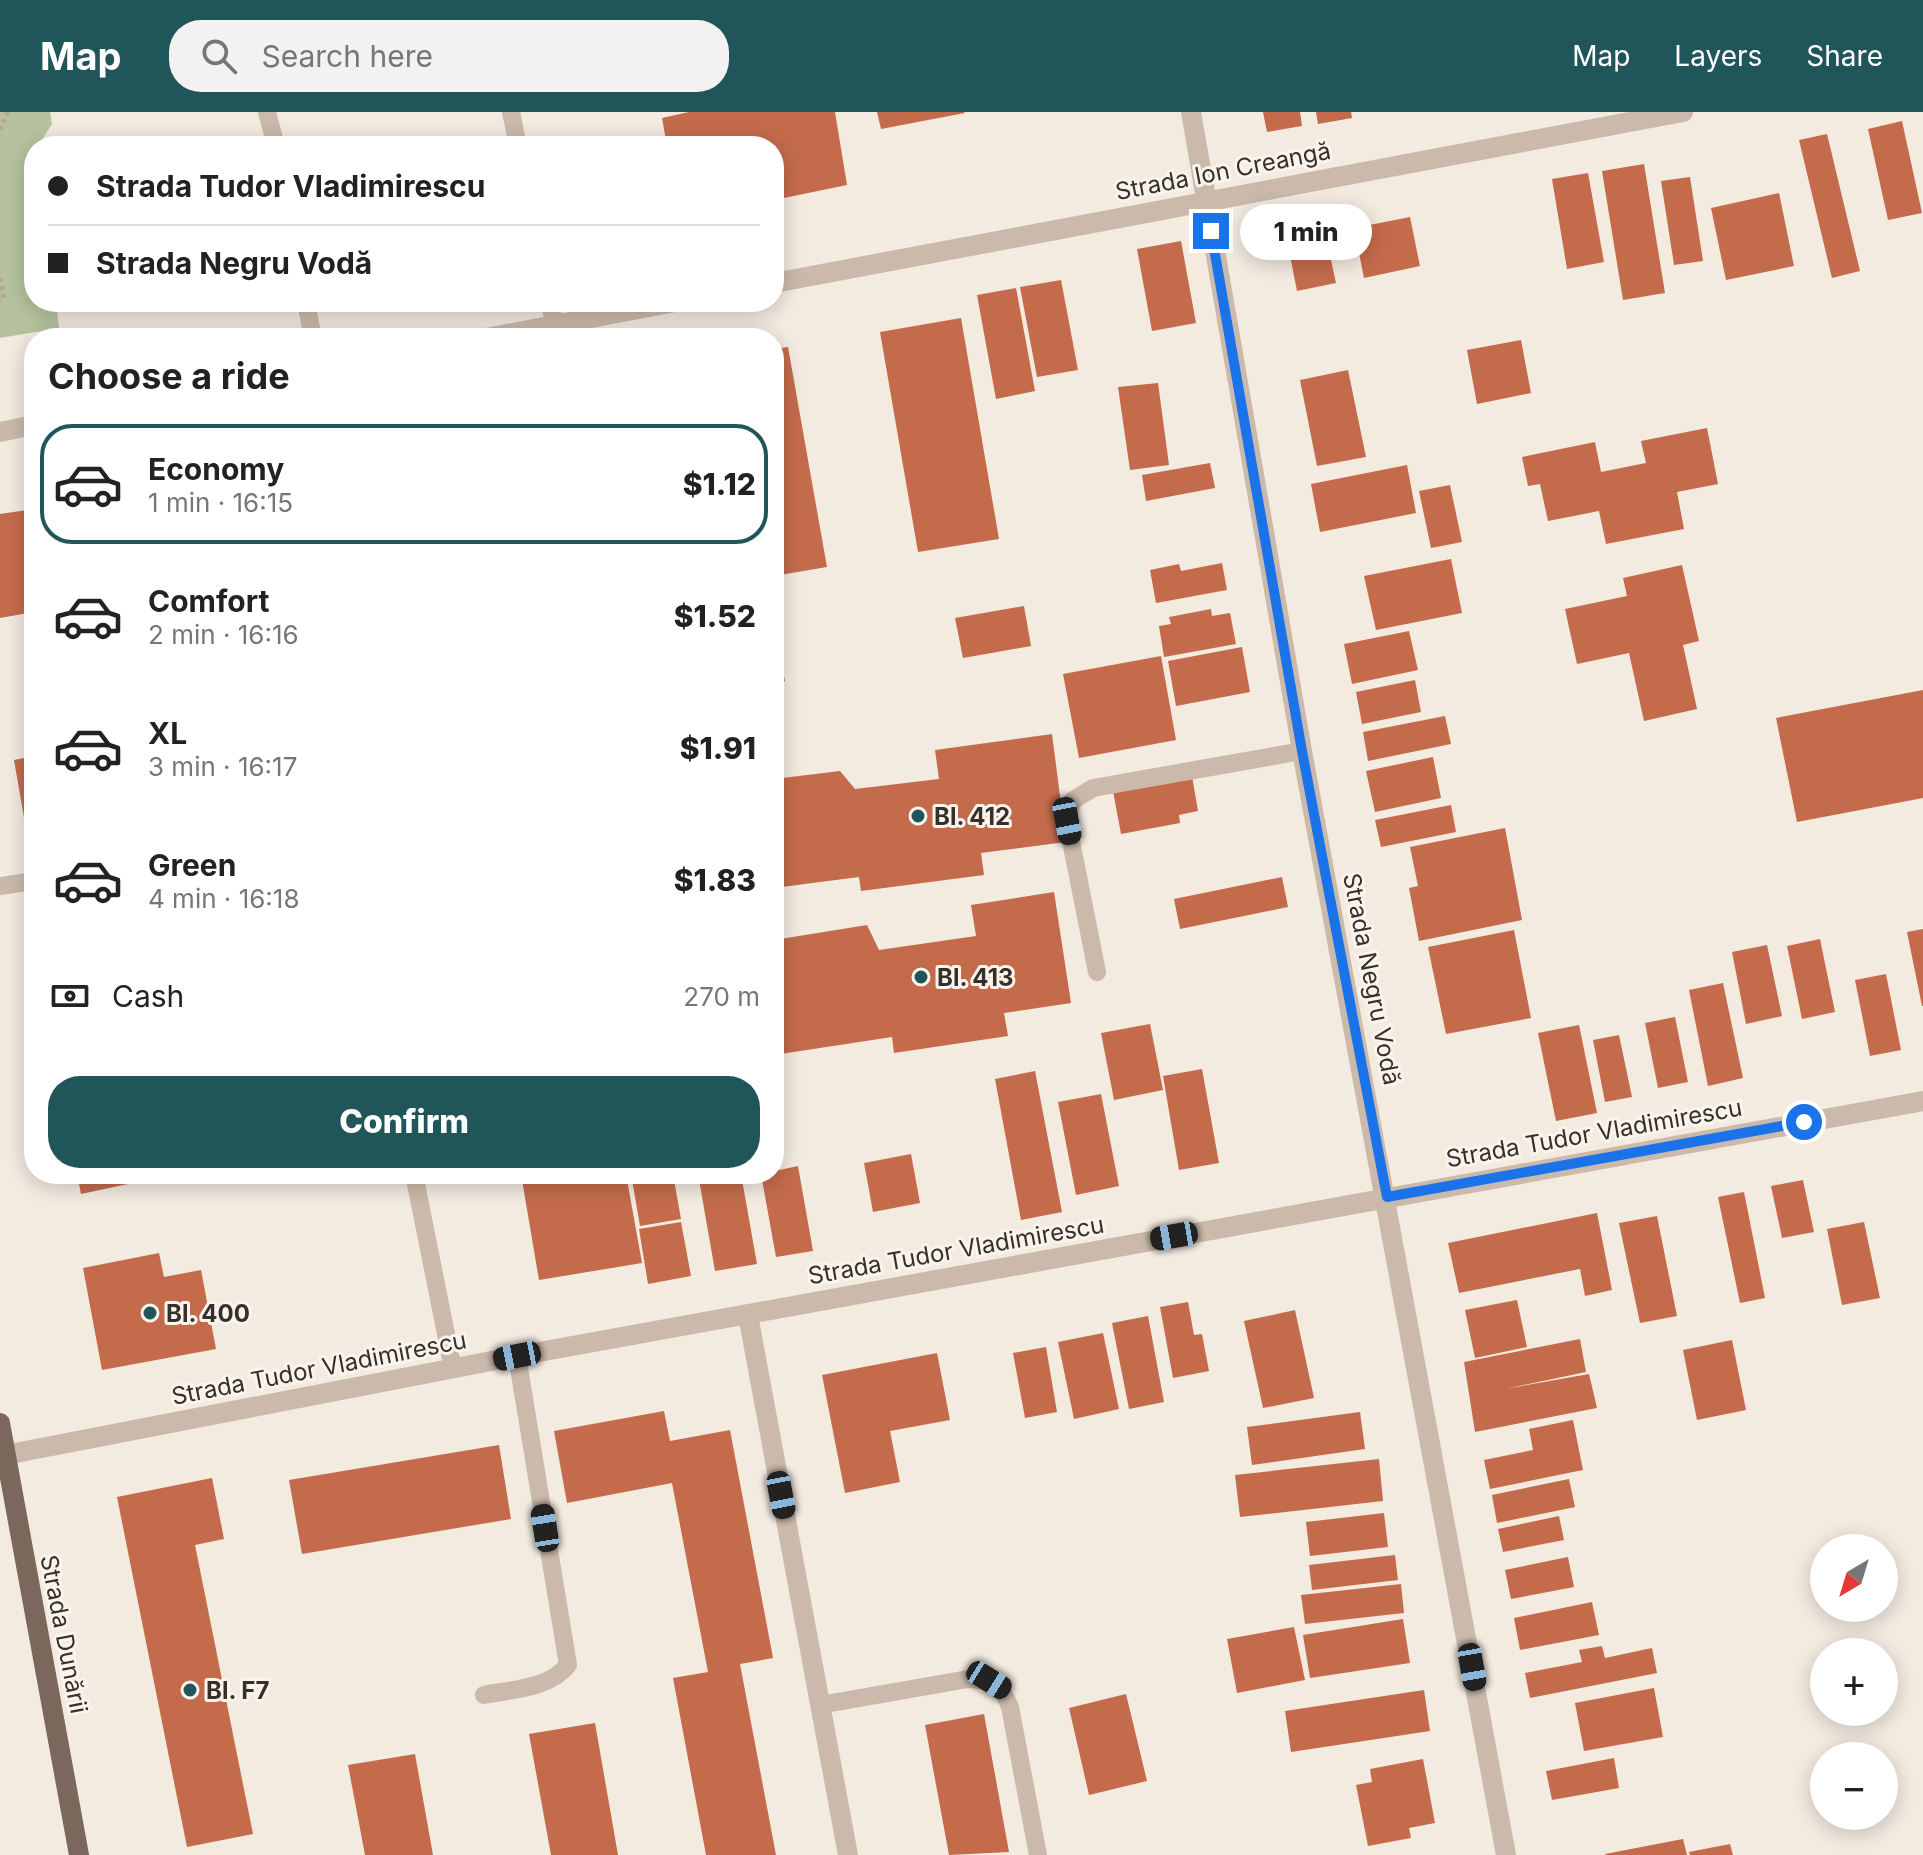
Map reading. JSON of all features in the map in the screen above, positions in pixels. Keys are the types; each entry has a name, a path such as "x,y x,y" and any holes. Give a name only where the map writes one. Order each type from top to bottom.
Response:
{"main road":[{"name":"Strada Dunării","path":"0,1423 3,1455 79,1855"}],"street":[{"name":"Strada Negru Vodă","path":"1191,112 1302,751 1387,1197 1506,1855"},
{"name":"Strada Ion Creangă","path":"784,281 1683,112"},
{"path":"538,328 622,312"},
{"path":"0,432 24,427"},
{"name":"Strada Tudor Vladimirescu","path":"3,1455 517,1356 1923,1101"},
{"path":"748,1315 848,1855"}],"lane":[{"path":"267,112 273,136"},
{"path":"511,112 516,136"},
{"path":"552,312 554,325"},
{"path":"1097,972 1067,821 1072,801 1093,788 1302,751"},
{"path":"0,886 24,882"},
{"path":"416,1184 453,1369"},
{"path":"484,1695 543,1684 560,1676 568,1665 517,1356"},
{"path":"820,1705 968,1679 989,1680 1003,1689 1010,1707 1038,1855"}],"path":[{"path":"0,130 8,112"},
{"path":"0,278 4,298 0,299"}],"green space":[{"path":"0,112 50,112 52,124 44,136 24,136 24,312 57,312 59,328 24,328 24,334 0,338"}],"building":[{"path":"689,112 835,112 847,185 784,198 784,136 665,136 662,118"},
{"path":"877,112 964,112 965,113 881,129"},
{"path":"1263,112 1300,112 1302,126 1267,132"},
{"path":"1316,112 1351,112 1352,118 1318,124"},
{"path":"1902,121 1922,213 1888,220 1868,129"},
{"path":"1827,134 1860,271 1832,278 1799,140"},
{"path":"1644,164 1665,293 1623,300 1602,171"},
{"path":"1588,173 1604,262 1567,269 1552,179"},
{"path":"1690,177 1703,261 1674,265 1661,181"},
{"path":"1779,193 1794,266 1726,280 1711,208"},
{"path":"1410,217 1420,266 1364,278 1354,228"},
{"path":"1323,223 1336,283 1297,291 1285,230"},
{"path":"1181,241 1196,323 1152,331 1137,249"},
{"path":"1061,280 1078,370 1037,377 1020,287"},
{"path":"1016,288 1035,391 996,399 977,295"},
{"path":"961,318 999,539 918,552 880,332"},
{"path":"1521,340 1531,393 1477,404 1467,350"},
{"path":"788,347 827,567 784,574 784,348"},
{"path":"1348,370 1366,457 1317,466 1300,380"},
{"path":"1158,383 1169,465 1130,470 1118,387"},
{"path":"1707,428 1718,484 1677,492 1684,529 1606,544 1599,511 1548,521 1540,484 1528,486 1522,457 1595,442 1601,472 1646,463 1641,441"},
{"path":"1210,463 1215,488 1146,501 1142,475"},
{"path":"1407,465 1416,513 1320,532 1311,484"},
{"path":"1450,485 1462,542 1431,548 1419,491"},
{"path":"24,510 24,614 0,618 0,514"},
{"path":"1451,559 1462,613 1376,630 1364,576"},
{"path":"1222,563 1227,590 1156,603 1150,570 1179,564 1181,571"},
{"path":"1682,565 1699,641 1683,645 1697,709 1644,721 1629,653 1577,664 1565,609 1627,596 1623,578"},
{"path":"1024,606 1031,646 963,658 955,618"},
{"path":"1211,609 1212,616 1230,613 1236,644 1164,657 1159,626 1171,624 1169,617"},
{"path":"1409,631 1418,670 1352,684 1344,644"},
{"path":"1242,647 1250,692 1176,706 1168,661"},
{"path":"1161,656 1176,740 1079,758 1063,674"},
{"path":"1415,680 1421,712 1362,724 1356,692"},
{"path":"1923,690 1923,798 1797,822 1776,718"},
{"path":"1445,716 1451,744 1368,761 1363,732"},
{"name":"Bl. 412","path":"1052,734 1066,842 981,853 984,875 861,891 859,877 784,887 784,778 840,771 855,789 939,779 935,750"},
{"path":"1433,757 1441,798 1375,812 1366,771"},
{"path":"24,758 24,818 14,760"},
{"path":"1192,776 1198,811 1179,815 1180,823 1121,834 1113,791"},
{"path":"1451,805 1456,832 1381,847 1375,820"},
{"path":"1505,828 1522,920 1419,941 1409,888 1418,886 1410,847"},
{"path":"1282,877 1288,907 1180,929 1174,899"},
{"name":"Bl. 413","path":"1054,892 1071,1003 1004,1013 1008,1036 894,1053 892,1037 784,1053 784,938 867,925 879,950 976,936 971,905"},
{"path":"1923,929 1923,1006 1922,1006 1907,932"},
{"path":"1514,930 1531,1018 1446,1034 1428,947"},
{"path":"1820,939 1835,1012 1802,1019 1787,946"},
{"path":"1767,945 1782,1016 1746,1024 1732,952"},
{"path":"1886,974 1901,1050 1870,1056 1855,980"},
{"path":"1723,983 1743,1078 1708,1086 1689,990"},
{"path":"1675,1017 1688,1082 1658,1088 1645,1023"},
{"path":"1150,1024 1163,1090 1114,1100 1101,1033"},
{"path":"1579,1025 1597,1113 1556,1121 1538,1033"},
{"path":"1619,1035 1632,1097 1605,1102 1593,1040"},
{"path":"1202,1069 1219,1163 1179,1170 1163,1076"},
{"path":"1035,1071 1062,1212 1021,1220 995,1079"},
{"path":"1101,1094 1119,1186 1076,1195 1058,1102"},
{"path":"911,1154 920,1203 873,1212 864,1163"},
{"path":"798,1166 813,1251 776,1257 763,1184 784,1184 784,1169"},
{"path":"1803,1180 1814,1232 1782,1238 1771,1186"},
{"path":"79,1184 128,1184 81,1194"},
{"path":"523,1184 628,1184 642,1263 539,1280"},
{"path":"633,1184 675,1184 681,1219 640,1226"},
{"path":"700,1184 743,1184 757,1264 715,1271"},
{"path":"1744,1192 1765,1298 1740,1303 1718,1197"},
{"path":"1597,1213 1612,1290 1585,1296 1580,1269 1459,1293 1448,1243"},
{"path":"1657,1216 1677,1316 1640,1323 1619,1223"},
{"path":"681,1222 691,1276 648,1284 639,1229"},
{"path":"1864,1222 1880,1298 1842,1305 1827,1229"},
{"name":"Bl. 400","path":"159,1253 164,1277 201,1270 216,1349 102,1370 83,1268"},
{"path":"1517,1300 1527,1347 1475,1358 1465,1310"},
{"path":"1188,1302 1194,1335 1202,1334 1209,1371 1173,1378 1160,1307"},
{"path":"1295,1310 1314,1398 1263,1408 1244,1321"},
{"path":"1148,1316 1164,1402 1129,1409 1112,1323"},
{"path":"1103,1333 1119,1409 1074,1419 1058,1342"},
{"path":"1580,1339 1586,1372 1505,1389 1589,1374 1597,1408 1475,1432 1464,1362"},
{"path":"1732,1340 1746,1410 1697,1420 1683,1350"},
{"path":"1046,1347 1057,1412 1025,1418 1013,1353"},
{"path":"937,1353 950,1420 890,1431 900,1482 845,1493 822,1375"},
{"path":"664,1411 670,1441 730,1430 773,1658 740,1664 776,1855 706,1855 673,1678 708,1672 672,1483 567,1503 554,1431"},
{"path":"1360,1412 1365,1449 1252,1465 1247,1427"},
{"path":"1573,1420 1583,1470 1490,1489 1484,1460 1533,1450 1529,1429"},
{"path":"499,1445 511,1519 302,1554 289,1480"},
{"path":"1379,1459 1383,1501 1240,1517 1235,1475"},
{"name":"Bl. F7","path":"212,1478 224,1539 195,1545 253,1834 187,1847 117,1497"},
{"path":"1569,1479 1575,1507 1497,1523 1492,1495"},
{"path":"1384,1513 1388,1547 1310,1556 1306,1522"},
{"path":"1559,1516 1564,1540 1503,1552 1498,1529"},
{"path":"1395,1555 1398,1580 1312,1590 1309,1565"},
{"path":"1568,1557 1574,1587 1511,1599 1505,1570"},
{"path":"1401,1584 1404,1613 1305,1624 1301,1595"},
{"path":"1592,1602 1599,1635 1520,1650 1514,1618"},
{"path":"1403,1619 1410,1663 1310,1678 1303,1635"},
{"path":"1294,1627 1305,1680 1237,1693 1227,1639"},
{"path":"1602,1646 1605,1658 1652,1648 1657,1673 1530,1698 1525,1673 1582,1662 1579,1650"},
{"path":"1654,1688 1663,1737 1584,1751 1575,1703"},
{"path":"1424,1690 1430,1731 1291,1752 1285,1711"},
{"path":"1126,1694 1147,1781 1089,1795 1069,1708"},
{"path":"984,1714 1009,1852 949,1855 925,1725"},
{"path":"595,1723 618,1855 551,1855 529,1734"},
{"path":"415,1754 433,1855 365,1855 348,1765"},
{"path":"1614,1758 1619,1788 1552,1800 1546,1771"},
{"path":"1423,1759 1435,1823 1409,1828 1411,1838 1368,1846 1356,1785 1372,1782 1370,1769"},
{"path":"1683,1839 1687,1855 1605,1854"},
{"path":"1730,1844 1733,1855 1690,1855 1689,1852"}],"place":[{"name":"Bl. 412","path":"918,816"},
{"name":"Bl. 413","path":"921,977"},
{"name":"Bl. 400","path":"150,1313"},
{"name":"Bl. F7","path":"190,1690"}],"route":[{"path":"1211,231 1302,751 1387,1197 1804,1122"}]}
